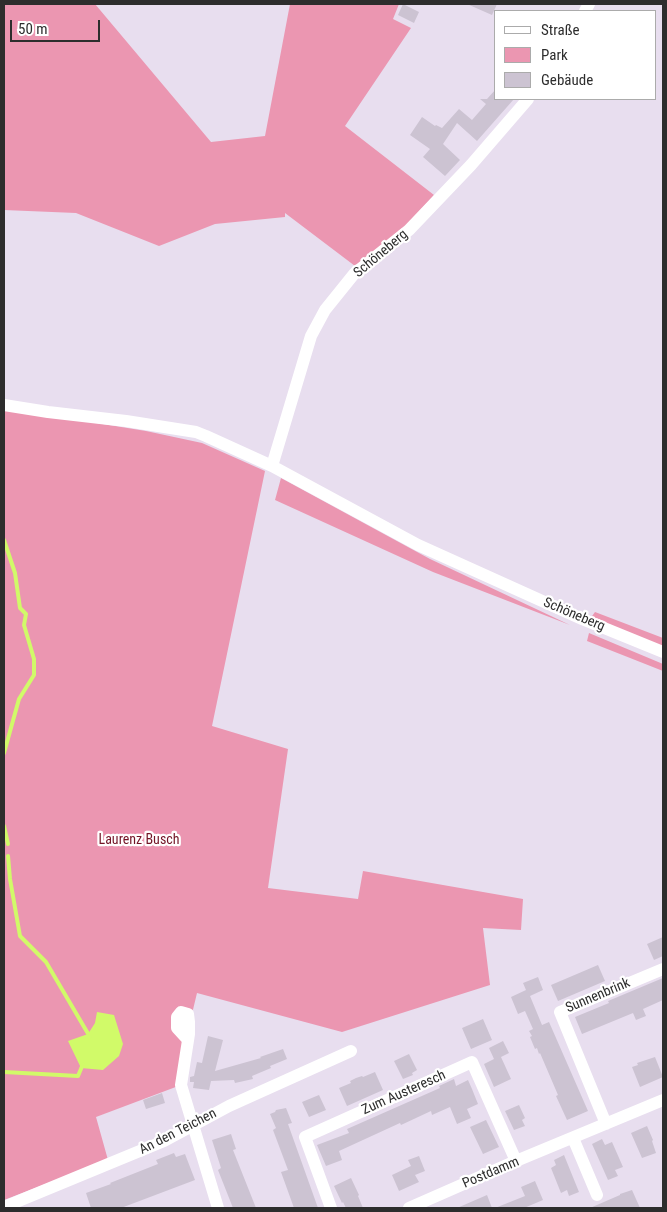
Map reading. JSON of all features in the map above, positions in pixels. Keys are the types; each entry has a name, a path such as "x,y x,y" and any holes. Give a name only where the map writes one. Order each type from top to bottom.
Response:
{"street":[{"name":"Schöneberg","path":"272,466 311,336 325,310 354,274 410,230 471,165 527,100"},
{"name":"Schöneberg","path":"4,405 196,432 272,466 418,545 582,619 663,652"},
{"name":"Sunnenbrink","path":"606,1124 560,1012 663,969"},
{"path":"188,1040 181,1085 218,1208"},
{"name":"An den Teichen","path":"4,1207 164,1141 229,1106 351,1051"},
{"name":"Zum Austeresch","path":"331,1208 305,1137 472,1062 516,1161"},
{"name":"Postdamm","path":"409,1208 663,1100"},
{"path":"573,1138 597,1195"}],"green space":[{"path":"4,4 95,4 211,142 265,136 290,4 399,4 393,19 411,28 345,126 434,195 406,226 355,266 285,213 285,217 215,224 159,246 76,213 4,210"},
{"name":"Laurenz Busch","path":"4,408 146,431 202,443 265,471 212,726 288,749 268,888 358,899 363,871 523,899 521,930 483,928 490,985 342,1032 197,993 191,1018 181,1085 96,1117 108,1160 4,1200"},
{"path":"281,478 430,559 570,625 433,572 275,500"},
{"path":"595,612 663,638 663,649 590,619"},
{"path":"589,633 663,664 663,671 587,641"}],"shaded area":[{"path":"97,1012 114,1015 123,1044 119,1056 103,1070 81,1068 68,1041 88,1034 95,1023"}],"building":[{"path":"403,4 419,12 414,23 398,15"},
{"path":"467,4 497,4 492,15"},
{"path":"494,91 494,100 513,100 477,141 457,123 443,144 460,160 445,176 423,157 430,149 410,135 422,117 435,126 442,128 459,109 472,120 486,104 480,99 487,99"},
{"path":"663,937 663,956 654,960 647,944"},
{"path":"598,965 605,981 558,1001 551,985"},
{"path":"538,977 543,990 530,996 542,1025 549,1022 588,1111 567,1120 540,1053 537,1048 535,1049 530,1037 532,1036 529,1031 533,1029 525,1011 518,1014 511,997 526,990 523,983"},
{"path":"663,978 663,1000 643,1009 646,1016 636,1020 633,1013 582,1034 575,1017"},
{"path":"483,1019 492,1040 471,1049 462,1028"},
{"path":"208,1036 223,1040 215,1071 261,1058 283,1049 287,1059 252,1076 253,1079 235,1083 234,1080 211,1081 209,1090 193,1088 194,1082 190,1082 190,1077 194,1076 197,1062 202,1063"},
{"path":"503,1041 509,1053 501,1057 511,1079 494,1087 484,1064 494,1059 489,1048"},
{"path":"409,1054 417,1070 412,1073 413,1075 403,1079 394,1061"},
{"path":"655,1057 663,1077 640,1087 632,1067 638,1065 637,1063"},
{"path":"375,1072 383,1090 347,1106 339,1088 351,1083 350,1081 356,1078"},
{"path":"454,1079 456,1086 468,1080 472,1089 478,1104 467,1109 471,1118 457,1124 450,1107 432,1115 431,1111 339,1151 342,1160 326,1166 317,1145 349,1133 347,1129 440,1088 439,1086"},
{"path":"162,1093 165,1103 146,1109 143,1100"},
{"path":"319,1095 326,1110 309,1117 302,1102"},
{"path":"519,1105 525,1118 522,1120 525,1126 514,1130 505,1111"},
{"path":"286,1108 292,1123 288,1124 318,1208 294,1208 281,1172 288,1170 273,1130 276,1128 270,1114 276,1110"},
{"path":"486,1120 499,1147 483,1154 470,1127"},
{"path":"647,1126 656,1153 642,1158 631,1133"},
{"path":"231,1134 236,1149 233,1150 256,1208 233,1208 218,1170 221,1168 212,1140"},
{"path":"602,1139 605,1145 612,1142 623,1167 615,1170 618,1176 608,1180 592,1144"},
{"path":"174,1153 176,1157 185,1154 195,1180 121,1208 91,1208 86,1193 158,1164 156,1160"},
{"path":"564,1155 579,1192 569,1196 567,1190 561,1193 551,1168 556,1165 554,1160"},
{"path":"419,1156 425,1171 415,1175 419,1182 399,1191 392,1175 411,1166 408,1160"},
{"path":"351,1178 363,1208 346,1208 334,1186"},
{"path":"535,1181 543,1200 524,1208 495,1208 525,1196 521,1187"},
{"path":"632,1190 640,1208 590,1208 620,1194"},
{"path":"487,1195 492,1208 457,1208"}],"waterway":[{"path":"4,540 15,573 20,608 26,614 24,625 34,659 34,675 19,699 4,753"},
{"path":"4,826 8,844"},
{"path":"8,856 20,936 46,962 90,1037"},
{"path":"4,1072 78,1076 83,1064"}]}
